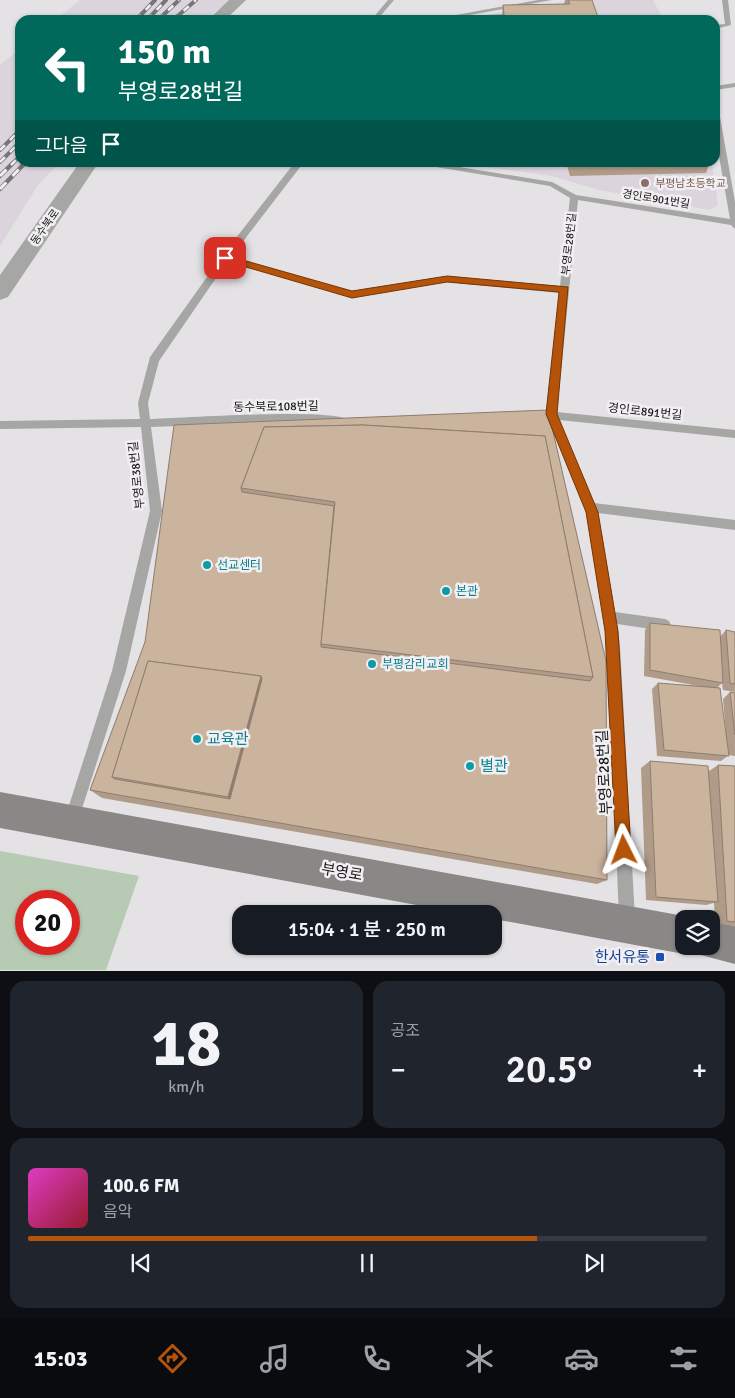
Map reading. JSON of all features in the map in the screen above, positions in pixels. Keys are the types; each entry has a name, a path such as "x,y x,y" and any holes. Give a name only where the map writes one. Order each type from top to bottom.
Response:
{"main road":[{"name":"부영로","path":"0,810 675,933"},
{"path":"720,942 735,944"}],"street":[{"path":"222,15 238,0"},
{"name":"동수북로","path":"0,292 87,167"}],"lane":[{"path":"378,15 392,0"},
{"path":"459,14 549,0"},
{"path":"720,26 728,25 725,0"},
{"path":"720,87 735,85"},
{"path":"720,139 735,224"},
{"name":"부영로38번길","path":"71,822 118,671 156,511 143,403 154,360 225,258 296,167"},
{"path":"442,167 552,184 574,197"},
{"name":"경인로901번길","path":"574,197 735,224"},
{"name":"부영로28번길","path":"574,197 552,414 589,507 610,617 614,645 627,925"},
{"name":"부영로28번길","path":"225,258 352,294 447,279 564,290"},
{"path":"532,415 552,414"},
{"name":"경인로891번길","path":"552,414 735,434"},
{"name":"동수북로108번길","path":"0,425 145,423 313,417 359,421"},
{"path":"589,507 735,525"},
{"path":"610,617 677,627"}],"shaded area":[{"path":"80,0 229,0 212,15 61,15"},
{"path":"578,0 653,0 661,15 485,15"},
{"path":"15,53 15,167 55,167 38,185 0,246 0,65"},
{"name":"부평남초등학교","path":"485,167 713,167 718,205 710,210 599,190 552,176"}],"green space":[{"path":"0,851 139,876 106,970 0,970"}],"building":[{"path":"568,0 592,0 597,15 504,15 503,5 570,4"},
{"path":"548,410 606,661 607,880 90,790 145,642 174,425","holes":["363,425 545,436 593,677 590,681 321,647 334,506 242,492 241,488 264,427","148,661 261,676 262,679 230,799 112,777"]},
{"name":"본관","path":"363,425 545,436 593,677 321,644 335,502 241,488 264,427"},
{"path":"650,623 720,630 723,683 650,670"},
{"path":"726,630 735,632 735,684 730,683"},
{"name":"교육관","path":"148,661 261,676 228,797 112,777"},
{"path":"658,683 720,688 729,756 664,750"},
{"path":"730,692 735,693 735,735"},
{"path":"650,761 708,766 718,902 656,897"},
{"path":"718,765 735,766 735,922 727,921"}],"railway":[{"path":"141,15 155,0"},
{"path":"152,15 166,0"},
{"path":"163,15 179,0"},
{"path":"179,15 196,0"},
{"path":"0,150 15,135"},
{"path":"0,162 15,147"},
{"path":"0,176 15,161"},
{"path":"0,189 21,167"}],"place":[{"name":"부평남초등학교","path":"645,183"},
{"name":"선교센터","path":"207,565"},
{"name":"본관","path":"446,591"},
{"name":"부평감리교회","path":"372,664"},
{"name":"교육관","path":"197,739"},
{"name":"별관","path":"470,766"},
{"name":"한서유통","path":"660,957"}],"route":[{"path":"225,258 352,294 447,279 564,290 552,414 592,512 612,631 624,850"}]}
